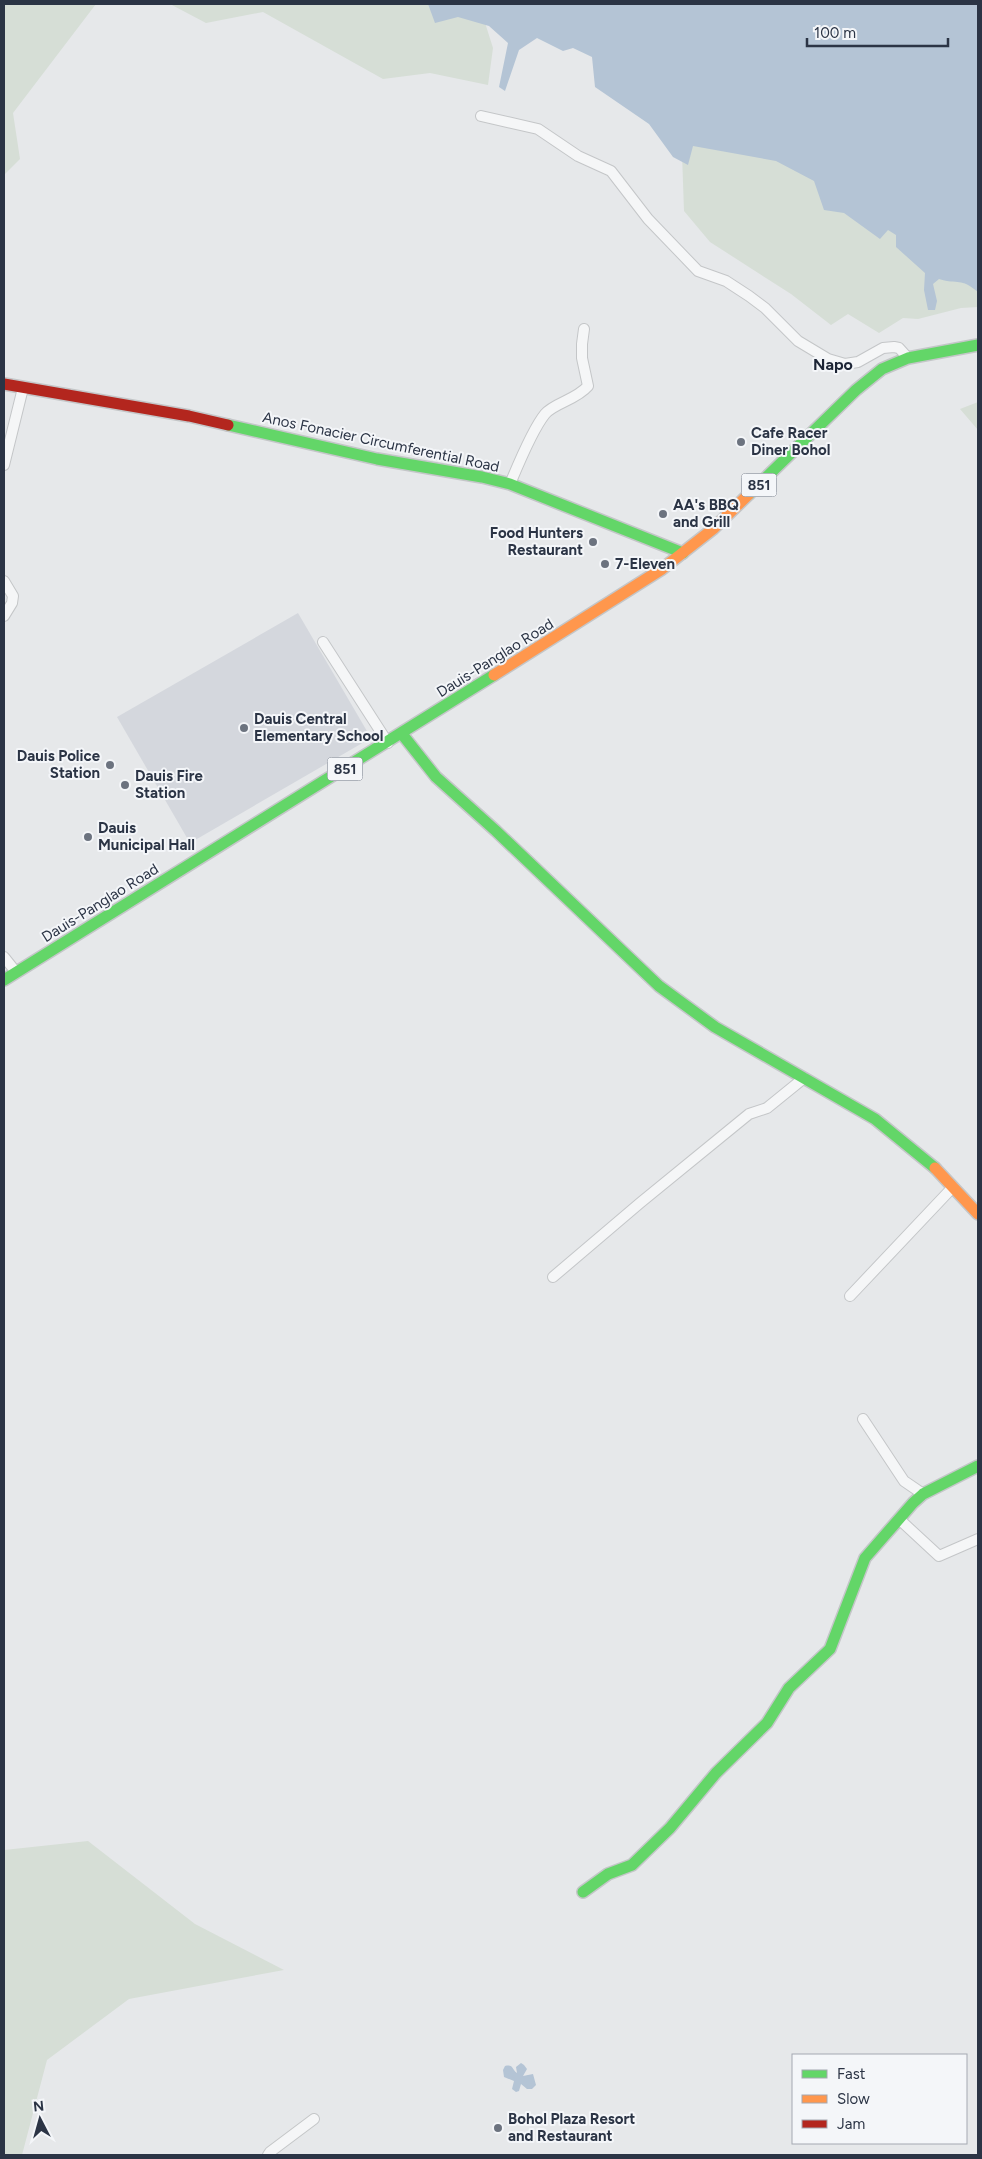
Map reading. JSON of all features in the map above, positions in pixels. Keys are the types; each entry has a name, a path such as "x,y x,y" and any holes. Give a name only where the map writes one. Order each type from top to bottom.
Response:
{"main road":[{"name":"Dauis-Panglao Road","path":"4,980 632,590 714,529 864,384 882,369 908,358 978,344"},
{"name":"Anos Fonacier Circumferential Road","path":"4,384 189,416 377,459 482,477 510,484 683,553"},
{"path":"402,734 436,777 496,831 659,986 715,1027 875,1119 934,1167 978,1214"},
{"path":"583,1892 608,1874 632,1865 670,1828 716,1773 767,1723 789,1688 830,1649 865,1558 899,1519 923,1494 978,1466"}],"street":[{"path":"481,116 538,129 578,156 611,171 648,219 698,272 726,281 749,296 765,308 798,341 828,359 845,364 858,362 883,348 894,347 899,348 908,358"},
{"path":"510,484 525,450 546,413 574,398 588,386 582,358 584,329"},
{"path":"4,466 23,388"},
{"path":"4,581 13,596 12,603 4,616"},
{"path":"323,642 388,743"},
{"path":"4,957 16,972"},
{"path":"553,1277 749,1114 767,1108 804,1078"},
{"path":"850,1296 953,1187"},
{"path":"863,1419 904,1481 923,1494"},
{"path":"899,1519 939,1556 978,1539"},
{"path":"268,2155 314,2119"}],"shaded area":[{"path":"4,4 96,4 13,113 20,159 4,175"},
{"path":"170,4 468,4 481,10 493,48 488,85 430,73 383,79 263,12 206,23"},
{"path":"699,138 769,146 978,264 978,307 961,308 918,319 903,318 879,333 848,314 831,325 791,294 710,242 684,211 682,154"},
{"path":"978,402 978,430 960,409"},
{"name":"Dauis Central Elementary School","path":"298,613 371,738 190,843 117,717"},
{"path":"88,1841 195,1924 284,1970 129,1999 47,2060 22,2155 4,2155 4,1850"}],"water":[{"path":"428,4 978,4 978,292 967,284 939,279 933,284 937,301 935,310 928,310 924,290 925,273 896,247 896,235 888,230 880,239 844,213 824,210 814,181 776,161 693,146 688,165 673,157 649,124 595,87 592,57 573,48 563,51 537,38 519,50 505,91 499,87 508,43 489,26 458,17 435,23"},
{"path":"521,2063 527,2069 523,2076 533,2074 536,2085 532,2089 527,2089 521,2084 519,2091 516,2092 512,2089 514,2081 504,2077 503,2070 505,2066 510,2066 517,2073 516,2067"}],"traffic: fast":[{"path":"749,494 856,390 882,369 908,358 978,345"},
{"path":"228,425 377,459 482,477 510,484 683,553"},
{"path":"4,980 494,675"},
{"path":"402,734 436,777 496,831 659,986 715,1027 875,1119 935,1168"},
{"path":"583,1892 608,1874 632,1865 670,1828 716,1773 767,1723 789,1688 830,1649 865,1558 913,1503 923,1494 978,1466"}],"traffic: slow":[{"path":"494,675 662,569 713,529 749,494"},
{"path":"935,1168 978,1214"}],"traffic: jam":[{"path":"4,384 189,416 228,425"}],"place":[{"name":"Cafe Racer Diner Bohol","path":"741,442"},
{"name":"AA's BBQ and Grill","path":"663,514"},
{"name":"Food Hunters Restaurant","path":"593,542"},
{"name":"7-Eleven","path":"605,564"},
{"name":"Dauis Central Elementary School","path":"244,728"},
{"name":"Dauis Police Station","path":"110,765"},
{"name":"Dauis Fire Station","path":"125,785"},
{"name":"Dauis Municipal Hall","path":"88,837"},
{"name":"Bohol Plaza Resort and Restaurant","path":"498,2128"}],"district":[{"name":"Napo","path":"833,364"}]}
